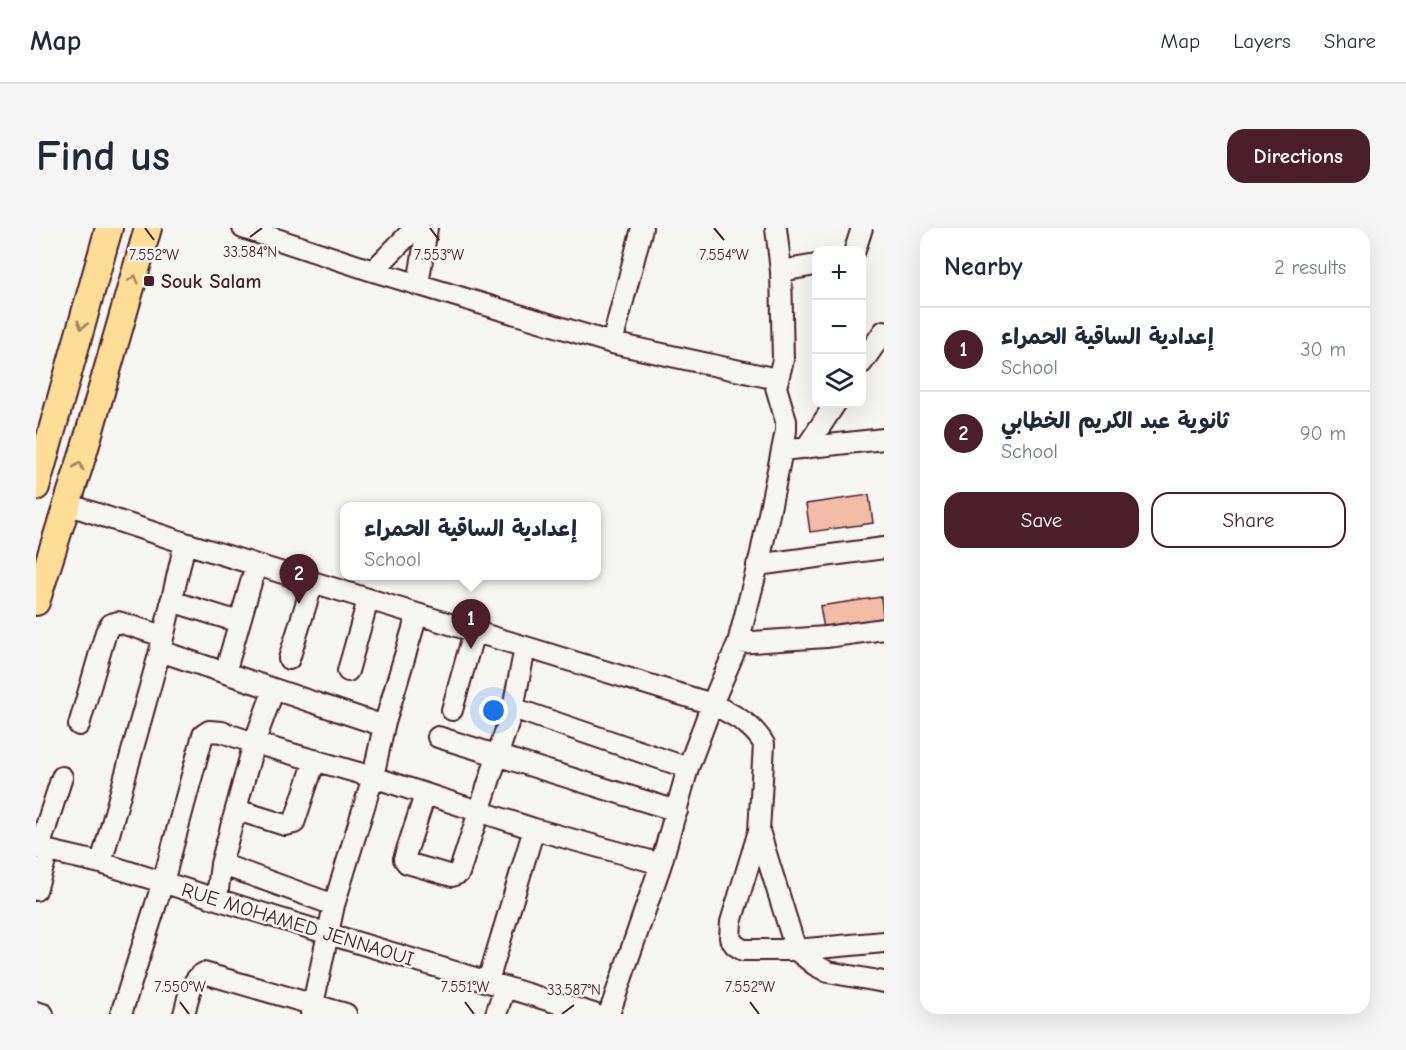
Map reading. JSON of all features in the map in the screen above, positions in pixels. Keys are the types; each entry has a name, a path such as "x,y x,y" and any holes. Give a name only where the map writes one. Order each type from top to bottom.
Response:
{"main road":[{"path":"36,487 42,445 109,228"},
{"path":"36,602 148,228"}],"street":[{"path":"243,228 373,271 612,343 777,379"},
{"path":"373,271 416,228"},
{"path":"418,285 427,228"},
{"path":"612,343 642,228"},
{"path":"609,1014 661,864 688,768 738,643 759,559 786,431 786,421 778,398 777,379 783,360 781,272 776,228"},
{"path":"856,246 862,228"},
{"path":"781,272 812,266"},
{"path":"866,356 884,331"},
{"path":"806,448 832,408"},
{"path":"782,450 884,438"},
{"path":"67,504 368,600 712,704 748,724 757,732 764,744 759,831 731,922 730,938 735,945 743,950 796,950 884,942"},
{"path":"759,559 884,536"},
{"path":"101,863 161,643 185,543"},
{"path":"759,559 884,548"},
{"path":"225,673 256,565"},
{"path":"289,659 313,582"},
{"path":"348,671 368,600"},
{"path":"171,602 239,622"},
{"path":"312,1009 334,905 373,777 384,726 417,615"},
{"path":"79,725 106,632 111,624 118,622 225,673 384,726"},
{"path":"738,643 826,637 884,629"},
{"path":"452,710 474,632"},
{"path":"425,795 404,855 407,862 452,876 459,873 480,812 513,708 525,648"},
{"path":"217,898 221,864 254,743 274,689"},
{"path":"513,708 688,768"},
{"path":"121,1014 163,882 203,735 214,730 373,777 534,829 661,864"},
{"path":"438,736 676,811"},
{"path":"237,810 285,825 294,823 315,760"},
{"path":"36,890 41,849 62,777"},
{"path":"499,1013 497,984 534,829"},
{"path":"759,831 796,950 828,972 884,982"},
{"name":"RUE MOHAMED JENNAOUI","path":"41,849 101,863 594,1014"},
{"path":"221,864 334,905"},
{"path":"184,1014 192,986 199,975 204,973 312,1009 346,1014"},
{"path":"36,1012 43,1014"}],"building":[{"path":"869,495 873,523 810,532 806,504"},
{"path":"881,597 884,626 825,635 820,606"}],"place":[{"name":"Souk Salam","path":"149,281"},
{"name":"ثانوية عبد الكريم الخطابي","path":"299,604"},
{"name":"إعدادية الساقية الحمراء","path":"471,649"}]}
